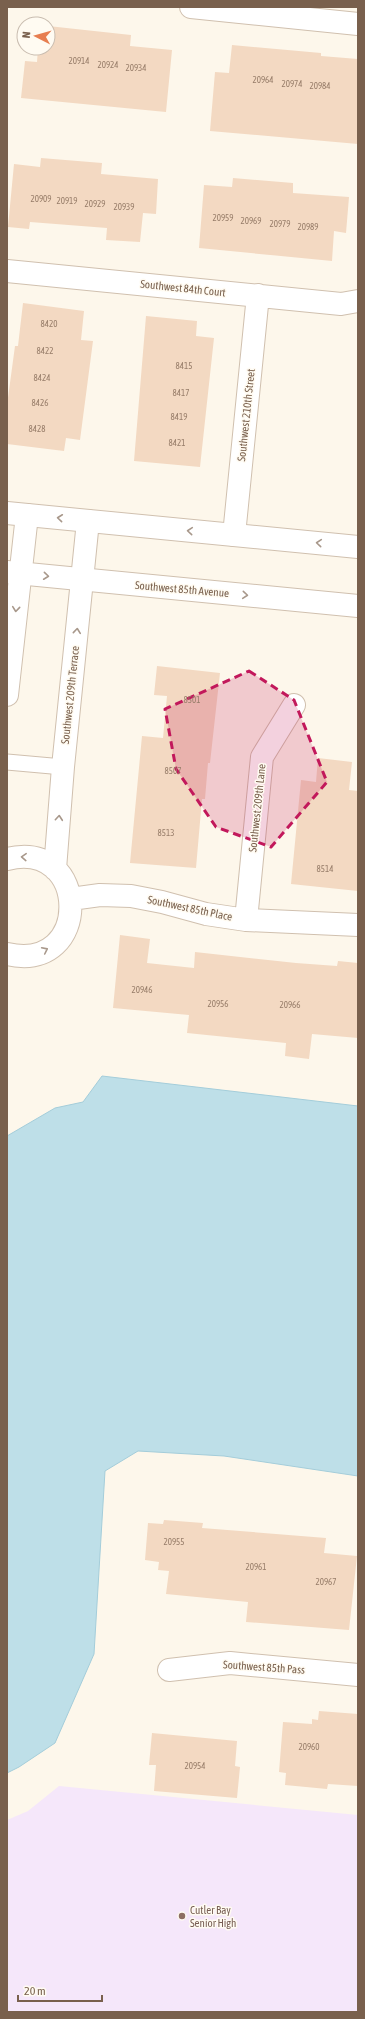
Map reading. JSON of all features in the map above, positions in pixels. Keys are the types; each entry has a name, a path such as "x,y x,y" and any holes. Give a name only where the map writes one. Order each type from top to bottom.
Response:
{"street":[{"path":"191,7 358,24"},
{"name":"Southwest 84th Court","path":"7,271 341,304 358,301"},
{"name":"Southwest 210th Street","path":"234,535 258,295"},
{"path":"7,695 17,514 358,547"},
{"name":"Southwest 209th Terrace","path":"55,869 63,767 88,521"},
{"name":"Southwest 85th Avenue","path":"13,572 358,606"},
{"name":"Southwest 209th Lane","path":"246,920 262,757 294,705"},
{"path":"7,859 26,856 36,858 55,869 68,887 72,910 65,931 50,948 30,956 7,954"},
{"name":"Southwest 85th Place","path":"71,899 100,895 131,896 162,902 206,914 246,920 358,925"},
{"name":"Southwest 85th Pass","path":"170,1670 230,1663 358,1675"}],"lane":[{"path":"7,762 63,767"}],"highlighted area":[{"path":"249,671 294,700 327,782 271,847 216,827 176,769 165,709"}],"shaded area":[{"name":"Cutler Bay Senior High","path":"59,1786 358,1815 358,2012 7,2012 7,1820 28,1811"}],"water":[{"path":"102,1076 358,1106 358,1476 224,1456 138,1451 105,1471 94,1654 55,1743 19,1767 7,1773 7,1136 55,1108 83,1102"}],"building":[{"path":"56,27 131,35 130,46 172,50 166,112 21,98 25,61 37,62 37,56 56,56"},
{"path":"232,45 321,53 321,56 358,59 358,144 210,131 215,72 229,73"},
{"path":"41,158 102,163 101,174 158,179 156,214 143,213 140,242 106,240 107,228 30,222 29,229 8,227 14,164 40,167"},
{"path":"233,178 293,183 293,193 349,197 346,233 334,231 332,261 199,248 204,185 232,187"},
{"path":"23,303 84,311 81,340 93,341 80,440 66,438 64,451 7,444 7,405 15,346 18,346"},
{"path":"146,316 197,321 196,336 214,338 200,467 134,461"},
{"path":"157,666 220,673 210,763 208,763 205,799 202,799 196,868 130,863 142,736 163,738 167,696 154,695"},
{"path":"318,758 352,762 349,790 358,791 358,891 291,884 301,780 316,782"},
{"path":"120,935 150,939 147,963 194,968 195,952 337,966 338,961 358,963 358,1038 312,1034 309,1059 285,1056 286,1043 187,1033 189,1015 113,1008"},
{"path":"164,1520 203,1523 202,1528 326,1538 324,1553 357,1556 349,1630 246,1622 248,1602 166,1594 169,1571 158,1570 159,1562 145,1560 148,1523 163,1524"},
{"path":"319,1711 358,1714 358,1786 328,1784 327,1789 285,1785 286,1773 279,1772 283,1722 312,1724 312,1719 318,1720"},
{"path":"152,1733 237,1741 235,1766 240,1767 237,1798 154,1791 156,1765 149,1765"}],"place":[{"name":"Cutler Bay Senior High","path":"182,1916"}]}
